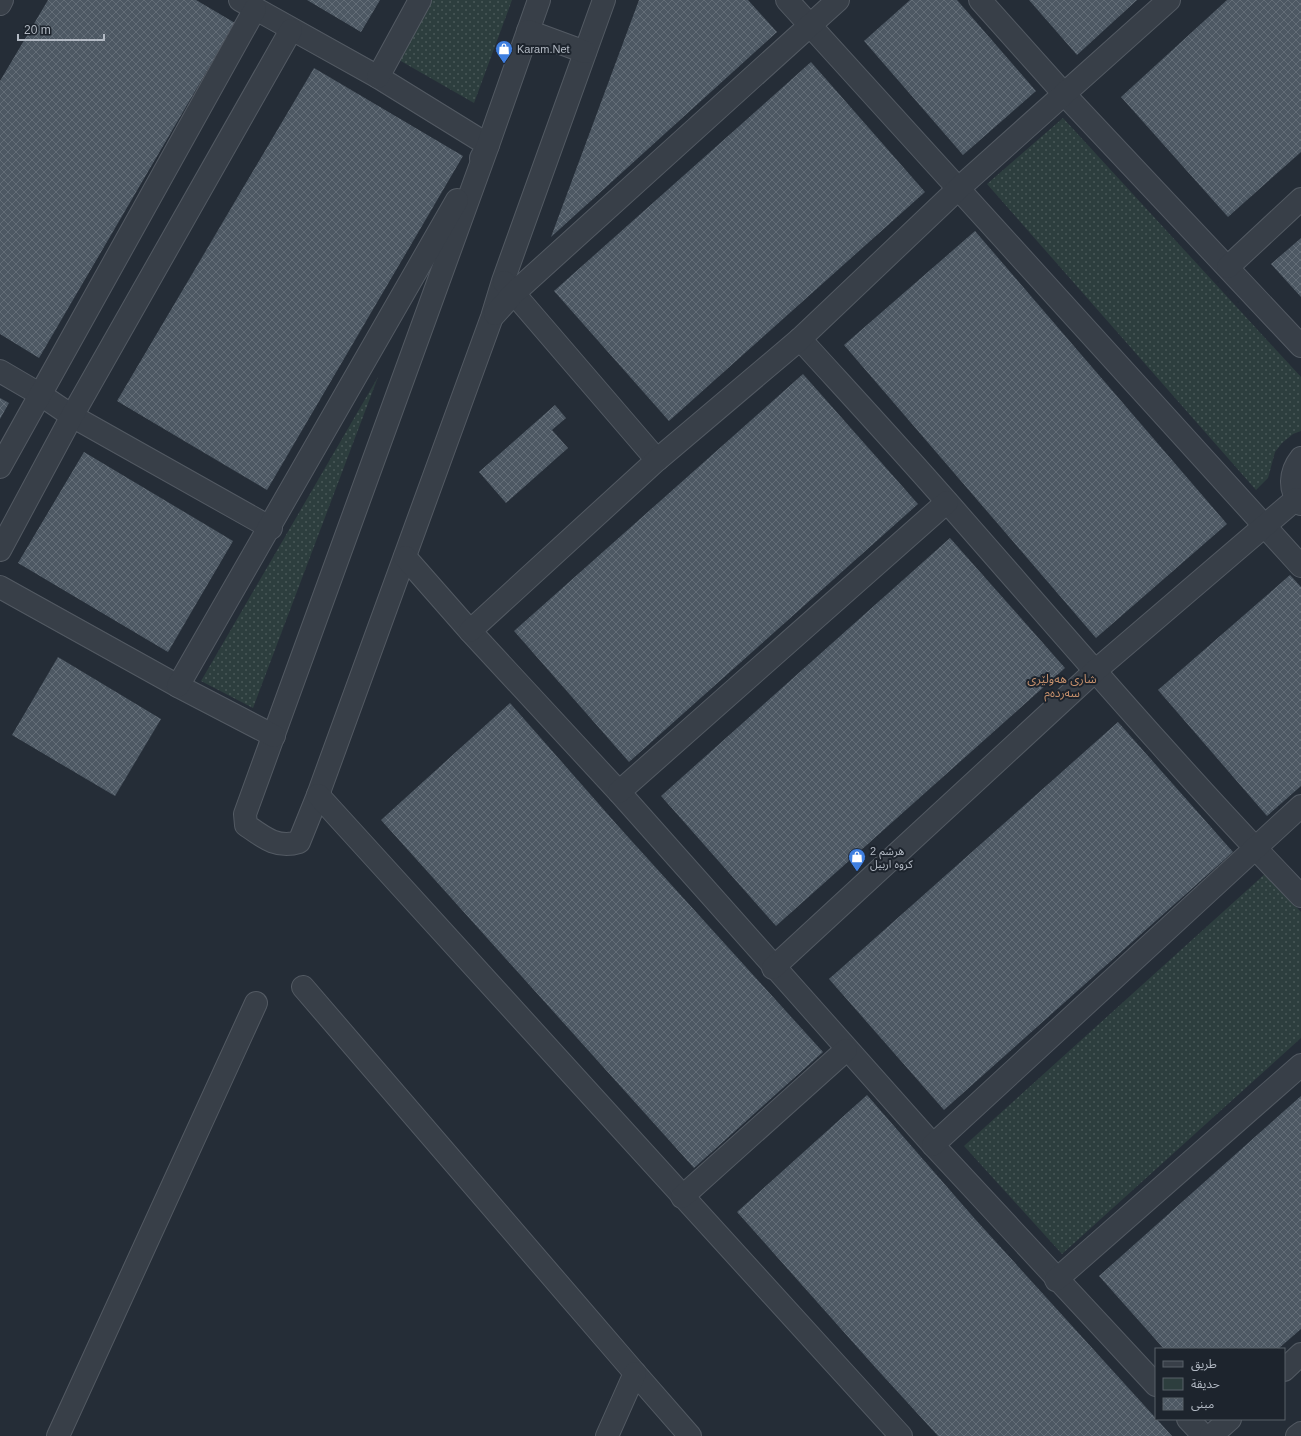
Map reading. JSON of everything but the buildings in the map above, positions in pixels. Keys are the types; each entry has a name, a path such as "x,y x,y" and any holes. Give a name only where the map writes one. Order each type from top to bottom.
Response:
{"street":[{"path":"0,4 2,0"},
{"path":"378,77 420,0"},
{"path":"539,0 488,145 245,814 246,825 263,838 274,843 286,845 299,842 318,795 492,317 508,287 585,52 604,0"},
{"path":"787,0 1301,566"},
{"path":"508,287 838,0"},
{"path":"980,0 1065,95 1301,346"},
{"path":"470,631 657,460 800,339 959,188 1065,95 1169,0"},
{"path":"0,467 41,395 247,4 291,30 378,77 488,145"},
{"path":"0,550 72,416 291,30"},
{"path":"528,31 585,52"},
{"path":"178,686 270,528 488,145"},
{"path":"1228,267 1301,199"},
{"path":"508,287 657,460"},
{"path":"800,339 947,502 1095,671 1254,848 1301,896"},
{"path":"0,371 41,395 72,416 270,528"},
{"path":"773,968 1095,671 1265,525 1298,501 1292,488 1292,476 1295,465 1301,458"},
{"path":"619,792 947,502"},
{"path":"405,557 470,631 619,792 773,968 932,1145 1056,1280 1155,1384"},
{"path":"0,587 178,686 274,736"},
{"path":"318,795 682,1197 901,1436"},
{"path":"932,1145 1301,806"},
{"path":"303,987 690,1436"},
{"path":"58,1436 256,1003"},
{"path":"682,1197 846,1050"},
{"path":"1056,1280 1301,1065"},
{"path":"1285,1369 1301,1354"},
{"path":"607,1436 635,1373"},
{"path":"1189,1420 1204,1436"},
{"path":"1211,1436 1229,1420"},
{"path":"1297,1436 1301,1433"}],"green space":[{"path":"432,0 512,0 474,103 399,60"},
{"path":"1063,118 1301,377 1301,431 1293,434 1282,443 1275,452 1268,478 1256,490 987,184"},
{"path":"378,377 253,708 201,681"},
{"path":"1266,873 1301,912 1301,1038 1062,1254 964,1146"}],"place":[{"name":"Karam.Net","path":"504,64"},
{"name":"هرشم 2 كروه اربيل","path":"857,872"}],"district":[{"name":"شاری هه‌ولێری سه‌رده‌م","path":"1062,686"}]}
